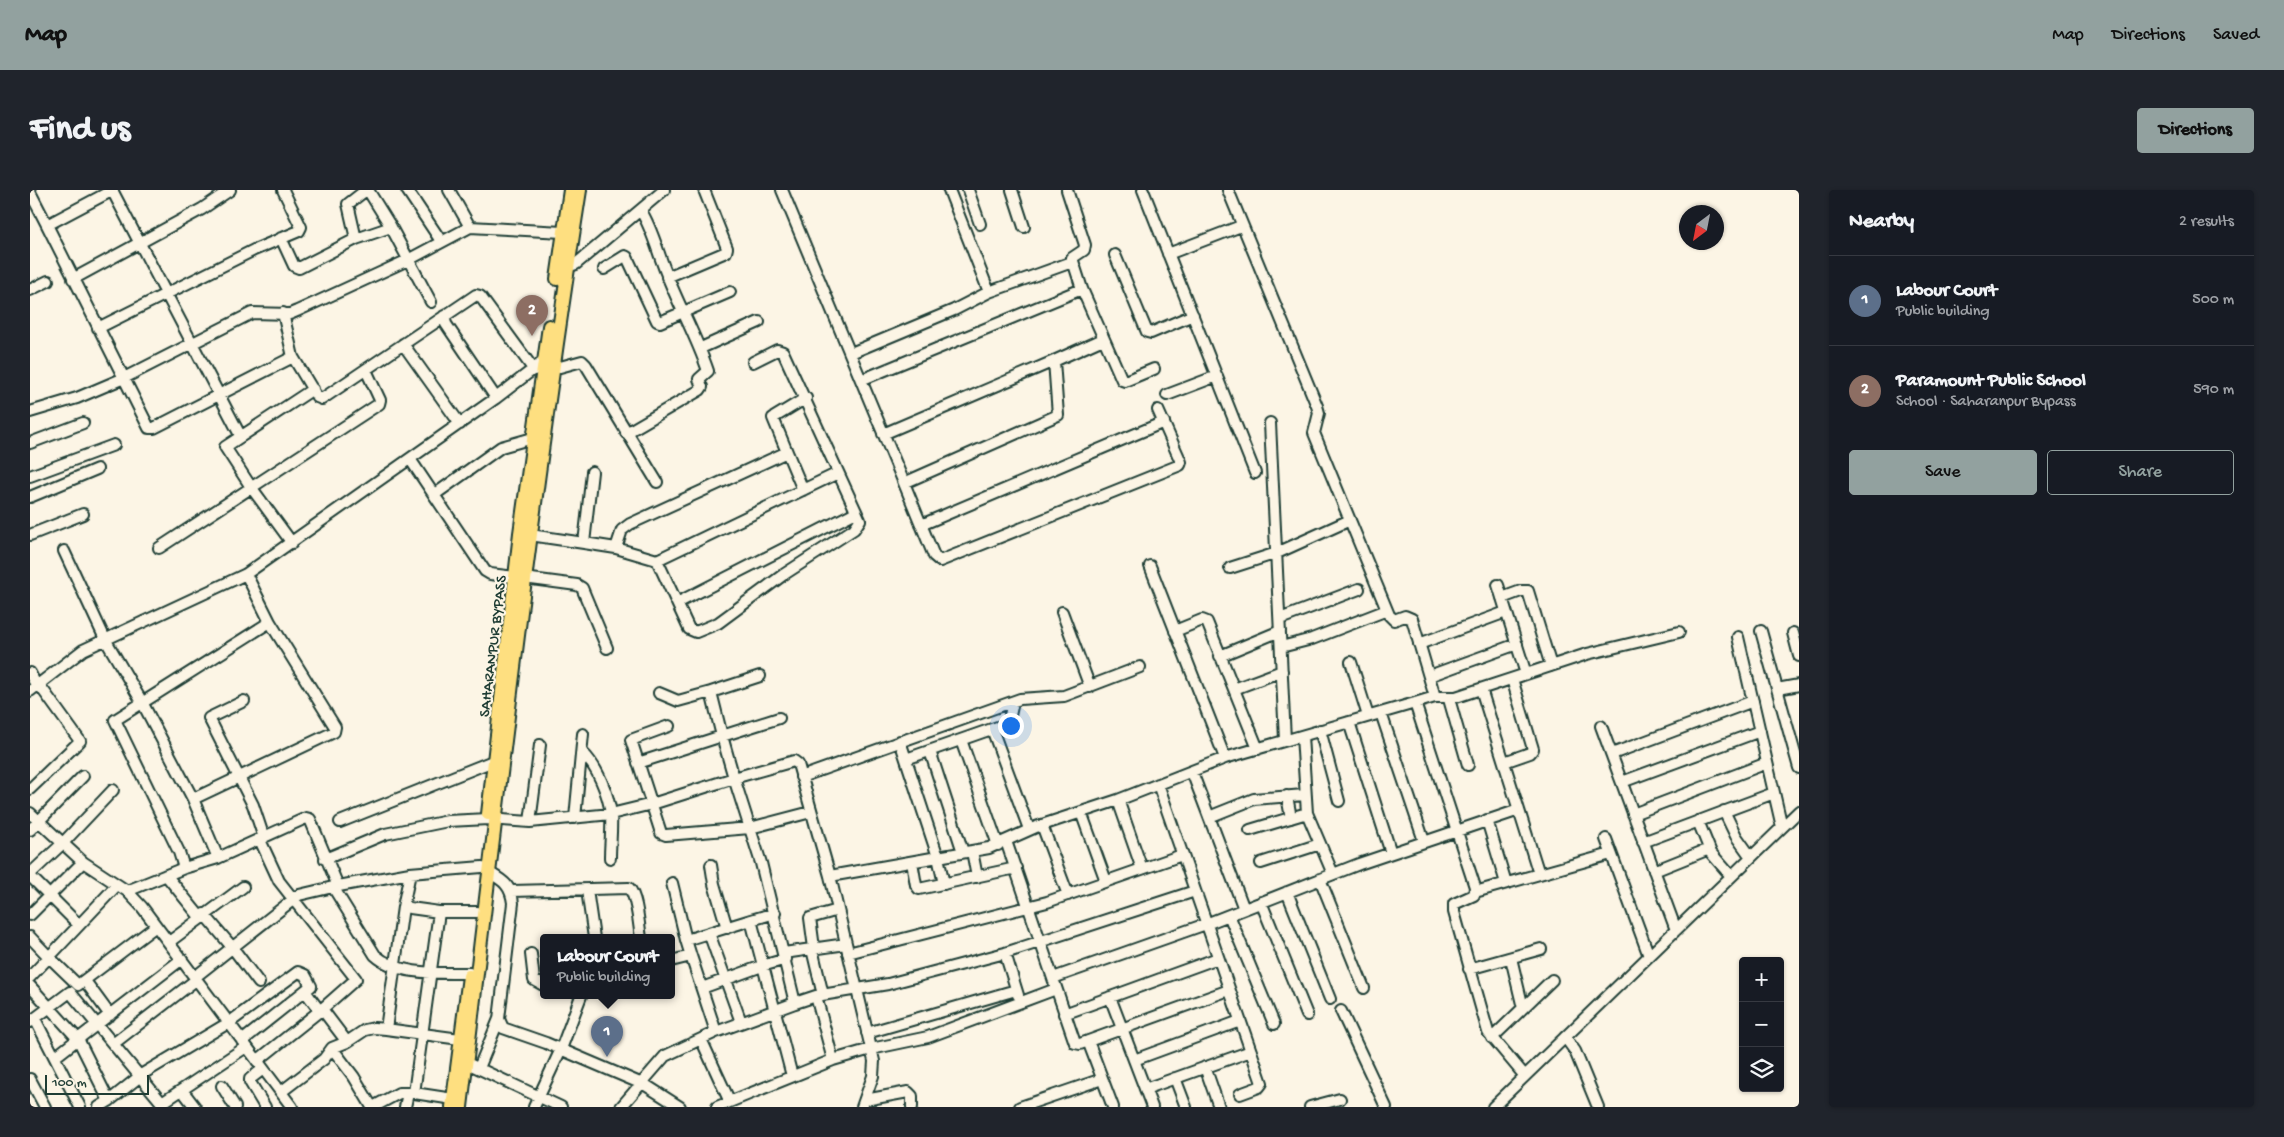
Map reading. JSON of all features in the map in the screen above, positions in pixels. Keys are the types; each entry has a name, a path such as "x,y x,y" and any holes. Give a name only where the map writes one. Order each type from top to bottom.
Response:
{"main road":[{"name":"SAHARANPUR BYPASS","path":"456,1104 460,1039 477,912 486,870 492,819 493,761 523,554 533,438 563,266 563,232 570,190"},
{"path":"563,266 580,190"},
{"path":"523,554 530,535 546,365"},
{"path":"492,819 520,577"},
{"path":"456,1104 467,1063 486,870"}],"street":[{"path":"47,225 112,190 240,435"},
{"path":"73,279 202,210 230,190"},
{"path":"98,328 281,238 299,231 301,227 283,190"},
{"path":"356,240 348,204 367,190 391,227 431,302"},
{"path":"407,190 441,241"},
{"path":"449,190 470,227"},
{"path":"667,276 726,252 727,248 704,190"},
{"path":"782,190 851,353 882,434 934,556 940,561 1176,467 1180,462 1158,410"},
{"path":"950,190 989,292"},
{"path":"968,190 980,224"},
{"path":"1012,190 1024,227"},
{"path":"1067,190 1085,246 1073,256 1072,262 1122,380 1125,381 1154,369"},
{"path":"1143,190 1255,473"},
{"path":"1228,190 1241,226 1317,406 1319,413 1314,432 1387,610 1394,620 1405,616 1411,617 1435,697"},
{"path":"563,266 576,264 641,211 660,191"},
{"path":"30,192 148,426 152,428 293,357"},
{"path":"626,433 700,390 702,387 699,379 708,371 700,348 667,276 648,222 641,211"},
{"path":"1168,254 1241,226"},
{"path":"281,238 297,268 356,240 391,227"},
{"path":"30,412 77,398 124,378 252,313 297,312 408,260 470,227 563,232"},
{"path":"1115,255 1148,334 1192,315"},
{"path":"604,269 625,256 627,257 657,321 662,321 730,292"},
{"path":"851,353 954,310 989,292 1072,262"},
{"path":"30,290 48,281"},
{"path":"861,380 1082,289"},
{"path":"283,313 293,357 317,397 322,399 476,295 480,296 546,365 560,367 580,361 584,362 656,482"},
{"path":"444,316 446,324 496,398"},
{"path":"700,348 759,322"},
{"path":"882,434 1103,339"},
{"path":"403,344 460,424"},
{"path":"657,560 692,632 696,632 718,622 854,529 860,522 806,398 782,351 777,350 753,362"},
{"path":"904,483 1058,415 1054,361"},
{"path":"35,686 83,650 246,574 496,398 546,365"},
{"path":"159,548 379,404 380,400 366,370"},
{"path":"1167,395 1217,376"},
{"path":"292,543 225,448 227,444 240,435 313,389"},
{"path":"802,490 773,418 806,398"},
{"path":"921,525 1164,422"},
{"path":"30,443 83,423"},
{"path":"1270,423 1285,740"},
{"path":"434,495 501,447 533,438"},
{"path":"30,476 114,446"},
{"path":"616,548 622,530 630,524 787,452"},
{"path":"410,458 485,570 490,574 577,585 582,588 607,648"},
{"path":"30,497 97,469"},
{"path":"584,543 592,472"},
{"path":"530,535 616,548 657,560 838,473"},
{"path":"677,604 856,512"},
{"path":"30,536 83,514"},
{"path":"1230,568 1277,553 1350,520"},
{"path":"64,551 105,639 142,702 193,799 218,858"},
{"path":"1150,566 1225,758"},
{"path":"193,799 332,734 335,730 335,727 270,622 246,574"},
{"path":"1498,585 1526,674"},
{"path":"1280,619 1359,589"},
{"path":"1502,598 1521,591 1528,591 1551,666"},
{"path":"1281,647 1312,639 1387,610"},
{"path":"1062,612 1090,687"},
{"path":"1419,644 1506,612"},
{"path":"1175,631 1204,620 1258,749"},
{"path":"184,868 179,852 115,719 270,622"},
{"path":"1761,630 1799,768"},
{"path":"1220,656 1280,631"},
{"path":"830,876 968,852 1002,843 1029,829 1118,800 1225,758 1435,697 1449,699 1481,690 1587,654 1679,632"},
{"path":"1792,633 1799,656"},
{"path":"1738,637 1782,827"},
{"path":"1429,676 1517,644"},
{"path":"1352,662 1368,716"},
{"path":"801,777 1025,698 1056,698 1140,667"},
{"path":"1234,689 1282,671"},
{"path":"30,673 35,686 80,741 30,789"},
{"path":"659,693 678,701 760,676"},
{"path":"1504,762 1530,753 1533,749 1512,679"},
{"path":"1777,689 1799,685"},
{"path":"1481,690 1539,874"},
{"path":"711,692 734,778 775,914 795,1003"},
{"path":"1449,699 1468,765"},
{"path":"244,701 209,718 253,805 262,839 279,881 292,900 356,979 260,1065 250,1079 265,1107"},
{"path":"1612,754 1753,701"},
{"path":"906,759 1008,722 1013,702"},
{"path":"1415,703 1475,892"},
{"path":"1381,712 1424,841"},
{"path":"638,763 779,718"},
{"path":"1349,722 1391,852"},
{"path":"669,726 632,738 660,832 664,834 750,828 811,812"},
{"path":"1601,726 1676,930"},
{"path":"992,729 1029,829"},
{"path":"1320,730 1338,801"},
{"path":"1622,782 1760,731"},
{"path":"575,818 583,734"},
{"path":"1302,736 1304,795 1307,813 1333,874"},
{"path":"961,740 1002,843 1016,868 1075,1043 1088,1041 1229,990"},
{"path":"900,741 938,857 944,884"},
{"path":"530,822 540,745"},
{"path":"930,751 977,877"},
{"path":"582,752 591,763 604,790 611,814 610,858"},
{"path":"325,858 385,834 448,821 492,819 530,822 611,814 652,804 792,760 798,764 830,876 871,1049 874,1068 863,1103"},
{"path":"340,822 493,761"},
{"path":"1634,814 1767,763"},
{"path":"1192,772 1244,909"},
{"path":"30,830 83,776"},
{"path":"1158,784 1262,1086 1240,1094"},
{"path":"79,925 30,875 113,790"},
{"path":"1643,842 1774,793"},
{"path":"1209,817 1254,799 1304,795"},
{"path":"1287,796 1291,818"},
{"path":"1118,800 1142,869"},
{"path":"1053,978 1206,924 1391,852 1519,810"},
{"path":"1724,811 1736,836 1751,857"},
{"path":"1493,1107 1564,1036 1799,811"},
{"path":"1081,812 1106,881"},
{"path":"30,813 83,862 127,891 182,959 292,1107"},
{"path":"1250,830 1307,813"},
{"path":"127,891 184,868 218,858 306,818 310,819 336,886 375,955 395,966 430,972 469,973"},
{"path":"1487,820 1506,883"},
{"path":"1698,821 1709,849 1731,876"},
{"path":"1042,825 1068,894"},
{"path":"1606,839 1649,956"},
{"path":"1261,863 1320,844"},
{"path":"1654,871 1709,849"},
{"path":"1524,1075 1492,1038 1484,1024 1453,908 1458,901 1475,892 1611,854"},
{"path":"702,988 785,956 813,948 847,949 1029,906 1182,855"},
{"path":"30,915 83,862"},
{"path":"912,862 916,885 919,889 1016,868"},
{"path":"711,865 714,884 727,928"},
{"path":"113,1044 232,947 299,896 336,886 410,873 486,870 504,881 512,891 512,924 499,1020 479,1068"},
{"path":"386,1029 403,907 410,873"},
{"path":"166,875 232,947 259,983"},
{"path":"1320,879 1364,988"},
{"path":"672,883 686,940 716,1032"},
{"path":"30,977 117,885"},
{"path":"169,942 243,887"},
{"path":"512,891 631,889 640,934"},
{"path":"587,890 593,934"},
{"path":"621,1107 669,1052 741,1022 819,996 888,984 1004,953 1195,891"},
{"path":"1287,892 1330,999"},
{"path":"1261,902 1307,1015"},
{"path":"403,907 439,912 477,912"},
{"path":"833,1060 819,996 810,918 838,910"},
{"path":"405,1107 411,1093 422,1034 439,912"},
{"path":"686,940 775,914"},
{"path":"1228,915 1274,1024"},
{"path":"751,920 773,1011 792,1076"},
{"path":"80,1107 32,1020 156,926"},
{"path":"709,933 741,1022"},
{"path":"30,937 78,986 110,1014"},
{"path":"1470,969 1541,949"},
{"path":"1004,953 1020,1003"},
{"path":"531,954 534,980 540,983"},
{"path":"675,960 691,956"},
{"path":"1064,1014 1218,958"},
{"path":"1511,958 1523,1008"},
{"path":"54,1057 182,959"},
{"path":"78,986 97,1024 140,1076 159,1105 244,1044 311,984 305,974 298,972 230,1022 140,1076 114,1103 99,1107"},
{"path":"1492,1038 1552,980"},
{"path":"30,986 78,1039 114,1103"},
{"path":"717,1107 729,1100 833,1060 871,1049 935,1035 1056,989"},
{"path":"867,1033 1016,990"},
{"path":"305,991 347,1042"},
{"path":"1110,998 1152,1107"},
{"path":"534,1107 561,1049 579,999"},
{"path":"1341,1011 1386,1107"},
{"path":"499,1020 503,1028 509,1031 561,1049 640,1083 680,1107"},
{"path":"1134,1060 1240,1021"},
{"path":"281,1092 324,1059 332,1048 347,1042 365,1030 374,1028 386,1029 460,1039"},
{"path":"1564,1036 1575,1051 1598,1107"},
{"path":"701,1039 729,1100"},
{"path":"1088,1041 1113,1107"},
{"path":"332,1048 354,1077 372,1107 399,1094 411,1093 456,1104"},
{"path":"1145,1089 1250,1051"},
{"path":"467,1063 561,1107"},
{"path":"1205,1067 1219,1107"},
{"path":"1020,1107 1102,1078"},
{"path":"1175,1078 1186,1107"},
{"path":"30,1079 45,1107"},
{"path":"222,1086 235,1107"},
{"path":"182,1090 195,1107"},
{"path":"863,1103 908,1092 912,1096 912,1107"},
{"path":"1314,1106 1340,1099"}],"place":[{"name":"Paramount Public School","path":"532,336"},
{"name":"Labour Court","path":"607,1057"}]}
